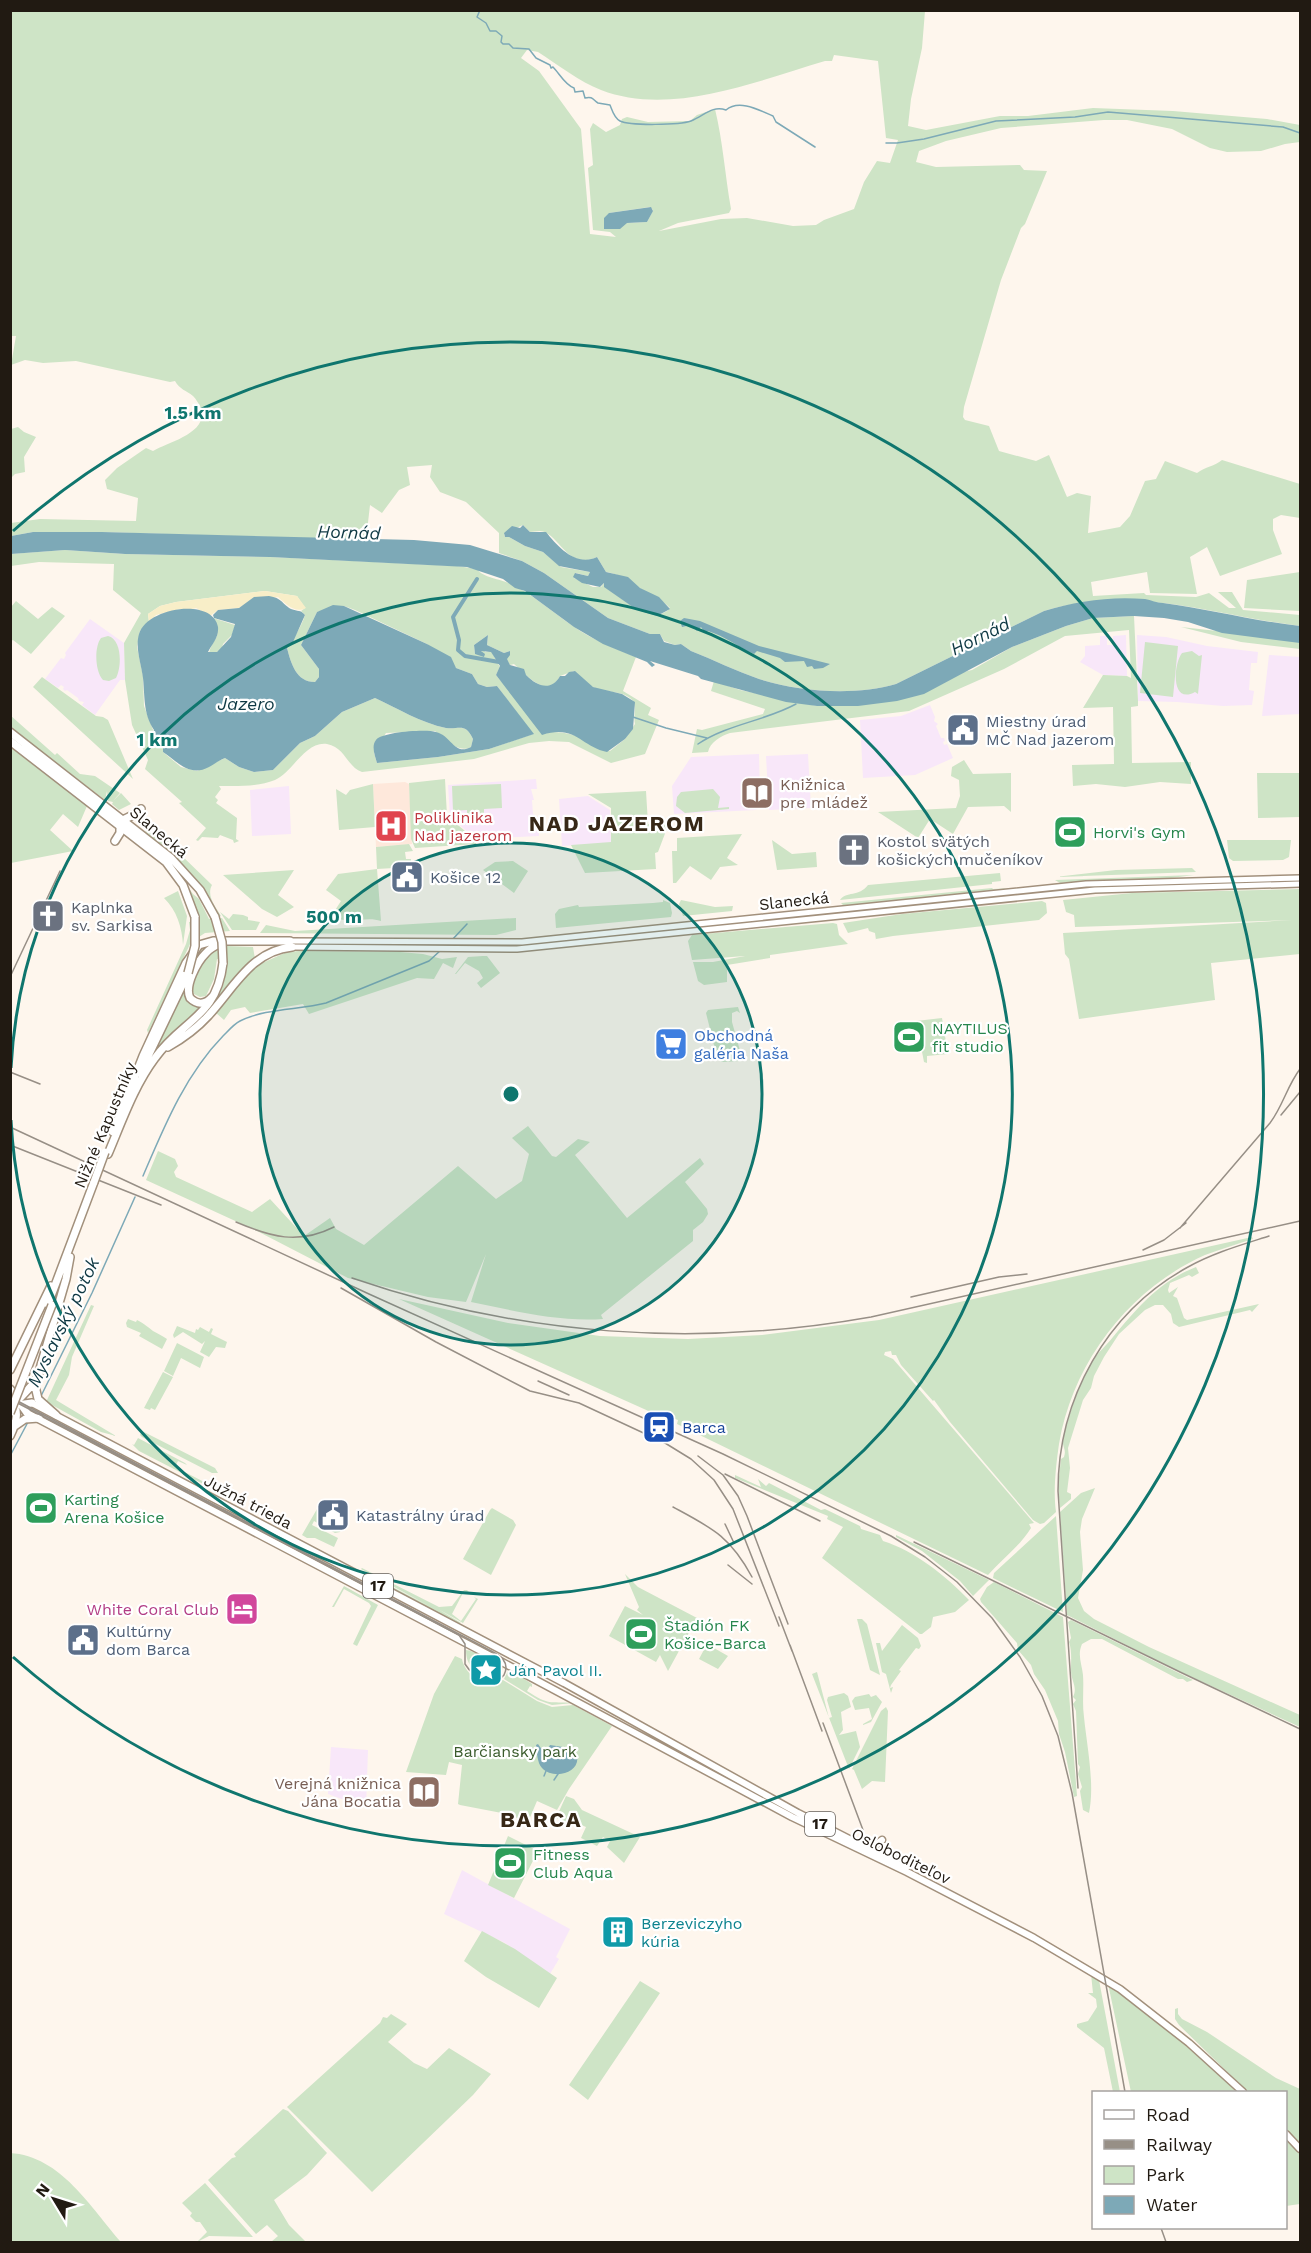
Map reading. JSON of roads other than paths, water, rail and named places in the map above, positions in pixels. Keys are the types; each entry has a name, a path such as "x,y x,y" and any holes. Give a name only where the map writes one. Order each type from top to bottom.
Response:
{"highway":[{"name":"Slanecká","path":"10,732 122,822 129,832 166,862"},
{"name":"Slanecká","path":"10,741 139,832 171,858 200,890 213,918"},
{"path":"129,832 116,841 122,822 139,811 136,822 139,832"},
{"path":"160,1051 202,1012 216,992 221,963 213,918 190,883 174,866 166,862"},
{"name":"Nižné Kapustníky","path":"15,1426 17,1412 13,1402 48,1303 89,1202 113,1132 188,972 195,946 195,917 183,885 166,862"},
{"path":"216,992 210,1000 198,1003 188,996 189,985 203,956 225,941"},
{"path":"113,1132 142,1056 188,958 197,947 203,943 225,941 291,944"},
{"path":"215,946 291,944"},
{"path":"160,1051 179,1041 206,1018 254,963 269,953 291,944"},
{"path":"189,985 195,997 202,999 207,997 215,984 221,963"},
{"name":"Nižné Kapustníky","path":"107,1153 135,1094 160,1051"},
{"path":"36,1403 36,1380 66,1279 67,1259"},
{"path":"10,1370 38,1313 48,1303"},
{"name":"Nižné Kapustníky","path":"10,1413 48,1303"},
{"path":"10,1364 16,1357"},
{"path":"13,1402 26,1393 36,1380"},
{"path":"10,1389 13,1402 31,1416 15,1426 10,1436"},
{"path":"13,1402 36,1403 56,1415"}],"main road":[{"name":"Slanecká","path":"291,944 522,942 1086,884 1300,878"},
{"name":"Slanecká","path":"291,944 517,949 1095,890 1300,884"},
{"name":"Južná trieda","path":"56,1415 451,1625"},
{"name":"Južná trieda","path":"31,1416 446,1632"},
{"name":"Osloboditeľov","path":"451,1625 564,1683 798,1813 1056,1946 1121,1985 1176,2027 1208,2055 1231,2080"},
{"name":"Osloboditeľov","path":"446,1632 792,1817 907,1872 1093,1971 1181,2036 1231,2080"},
{"path":"863,1846 884,1843 888,1854 896,1863"},
{"name":"17","path":"1231,2080 1242,2091"},
{"path":"1287,2135 1300,2149"}],"water":[{"path":"651,207 653,211 647,222 627,223 620,229 604,229 604,218 609,213"},
{"path":"523,525 530,532 546,532 568,554 582,559 597,557 606,572 628,577 640,588 659,597 670,609 657,616 637,610 604,587 604,583 600,587 582,583 573,577 575,573 588,576 590,572 559,566 543,552 505,537 504,533 512,526 520,528"},
{"path":"33,532 414,540 470,545 522,561 544,573 608,618 650,634 660,634 664,642 681,644 691,651 759,679 792,687 828,691 863,690 896,684 1044,611 1068,604 1107,599 1145,599 1300,626 1300,643 1222,633 1188,622 1164,618 1134,616 1093,618 1012,647 924,694 897,701 858,706 817,706 786,702 701,679 698,676 650,661 655,665 652,667 647,662 603,644 574,627 525,591 515,588 503,579 467,567 65,550 11,554 11,536"},
{"name":"Jazero","path":"254,597 277,598 291,609 305,615 293,642 287,648 295,671 303,679 315,682 319,677 319,669 301,645 317,612 333,605 344,606 451,657 456,668 472,674 478,684 487,687 497,686 534,734 489,749 377,763 374,745 376,740 386,735 431,731 446,737 461,749 471,747 473,739 467,730 427,723 375,698 342,712 315,736 300,743 273,770 254,772 239,767 225,758 202,770 183,767 163,752 163,748 153,733 145,705 138,650 139,634 144,625 154,617 180,609 193,609 205,612 213,618 218,631 208,652 217,652 231,637 235,624 214,618 213,615 218,610 239,608"},
{"path":"684,618 700,621 759,646 830,664 814,669 812,666 807,667 804,661 785,662 780,658 757,651 754,654 714,633 708,631 705,633 701,627 697,631 691,625 682,627 680,621"},
{"path":"488,635 487,645 504,653 510,651 507,659 510,665 524,669 526,675 539,684 548,686 560,676 575,671 593,687 622,694 635,702 633,729 625,739 607,752 571,734 553,732 542,735 496,675 500,666 491,652 481,651 485,654 484,657 475,654 474,645"},
{"path":"538,1744 545,1754 550,1745 569,1748 577,1755 575,1767 565,1773 547,1772 539,1763 536,1745"}],"waterway":[{"path":"480,10 477,17 486,23 490,31 496,31 502,36 503,44 509,44 513,48 529,49 536,58 550,65 551,68 553,67 565,82 574,88 575,92 583,91 585,98 610,105 620,121 644,124 685,122 712,110 726,110 743,105 773,116 776,122 815,147"},
{"path":"886,143 924,139 996,121 1075,117 1108,112 1283,127 1300,133"},
{"path":"477,579 453,617 459,640 458,650 465,656 499,662"},
{"name":"Myslavský potok","path":"698,744 722,732 796,704"},
{"path":"633,717 707,738"},
{"name":"Myslavský potok","path":"451,941 467,924"},
{"name":"Myslavský potok","path":"143,1176 168,1120 197,1067 236,1024 250,1017 272,1011 326,1003 429,961 441,950"},
{"name":"Myslavský potok","path":"41,1396 92,1293 135,1197"},
{"name":"Myslavský potok","path":"10,1456 28,1422"},
{"path":"544,1776 546,1771"},
{"path":"554,1780 558,1774"}],"tram line":[{"path":"10,1397 495,1653 505,1662 504,1675 494,1681 478,1677 465,1664 465,1644 459,1635 10,1399"}],"railway":[{"path":"10,977 60,871"},
{"path":"1180,1228 1270,1123 1300,1069"},
{"path":"10,1072 40,1084"},
{"path":"1281,1115 1300,1092"},
{"path":"10,1127 369,1294 723,1454 891,1536 925,1557 957,1582 992,1618 1020,1657 1042,1696 1058,1736 1072,1793 1125,2091"},
{"path":"10,1145 161,1205"},
{"path":"352,1278 415,1298 480,1313 544,1324 609,1331 675,1334 740,1332 806,1327 871,1317 1300,1221"},
{"path":"236,1222 261,1232 285,1237 308,1236 334,1227"},
{"path":"1143,1250 1164,1240 1186,1223"},
{"path":"1078,1788 1058,1491 1060,1457 1067,1424 1078,1392 1092,1361 1111,1333 1133,1308 1159,1286 1207,1258 1269,1236"},
{"path":"911,1297 999,1277 1027,1274"},
{"path":"341,1288 436,1342 530,1391 579,1403 665,1443 691,1459 714,1480 733,1509 779,1626"},
{"path":"538,1381 569,1395"},
{"path":"698,1456 723,1475 738,1496 788,1624"},
{"path":"725,1474 820,1521"},
{"path":"673,1507 719,1534 736,1552 752,1577"},
{"path":"725,1524 734,1543"},
{"path":"914,1542 1300,1729"},
{"path":"728,1565 752,1584"},
{"path":"779,1617 792,1651"},
{"path":"790,1645 822,1731"},
{"path":"823,1723 863,1830"},
{"path":"1161,2229 1166,2242"}],"place":[{"name":"Miestny úrad MČ Nad jazerom","path":"963,730"},
{"name":"Knižnica pre mládež","path":"757,793"},
{"name":"Poliklinika Nad jazerom","path":"391,826"},
{"name":"Horvi's Gym","path":"1070,832"},
{"name":"Kostol svätých košických mučeníkov","path":"854,850"},
{"name":"Košice 12","path":"407,877"},
{"name":"Kaplnka sv. Sarkisa","path":"48,916"},
{"name":"NAYTILUS fit studio","path":"909,1037"},
{"name":"Obchodná galéria Naša","path":"671,1044"},
{"name":"Barca","path":"659,1427"},
{"name":"Karting Arena Košice","path":"41,1508"},
{"name":"Katastrálny úrad","path":"333,1515"},
{"name":"White Coral Club","path":"242,1609"},
{"name":"Štadión FK Košice-Barca","path":"641,1634"},
{"name":"Kultúrny dom Barca","path":"83,1640"},
{"name":"Ján Pavol II.","path":"486,1670"},
{"name":"Verejná knižnica Jána Bocatia","path":"424,1792"},
{"name":"Fitness Club Aqua","path":"510,1863"},
{"name":"Berzeviczyho kúria","path":"618,1932"}],"district":[{"name":"NAD JAZEROM","path":"617,823"},
{"name":"BARCA","path":"541,1819"}],"water label":[{"name":"Hornád","path":"349,532"},
{"name":"Hornád","path":"980,636"}],"park label":[{"name":"Barčiansky park","path":"515,1751"}]}
